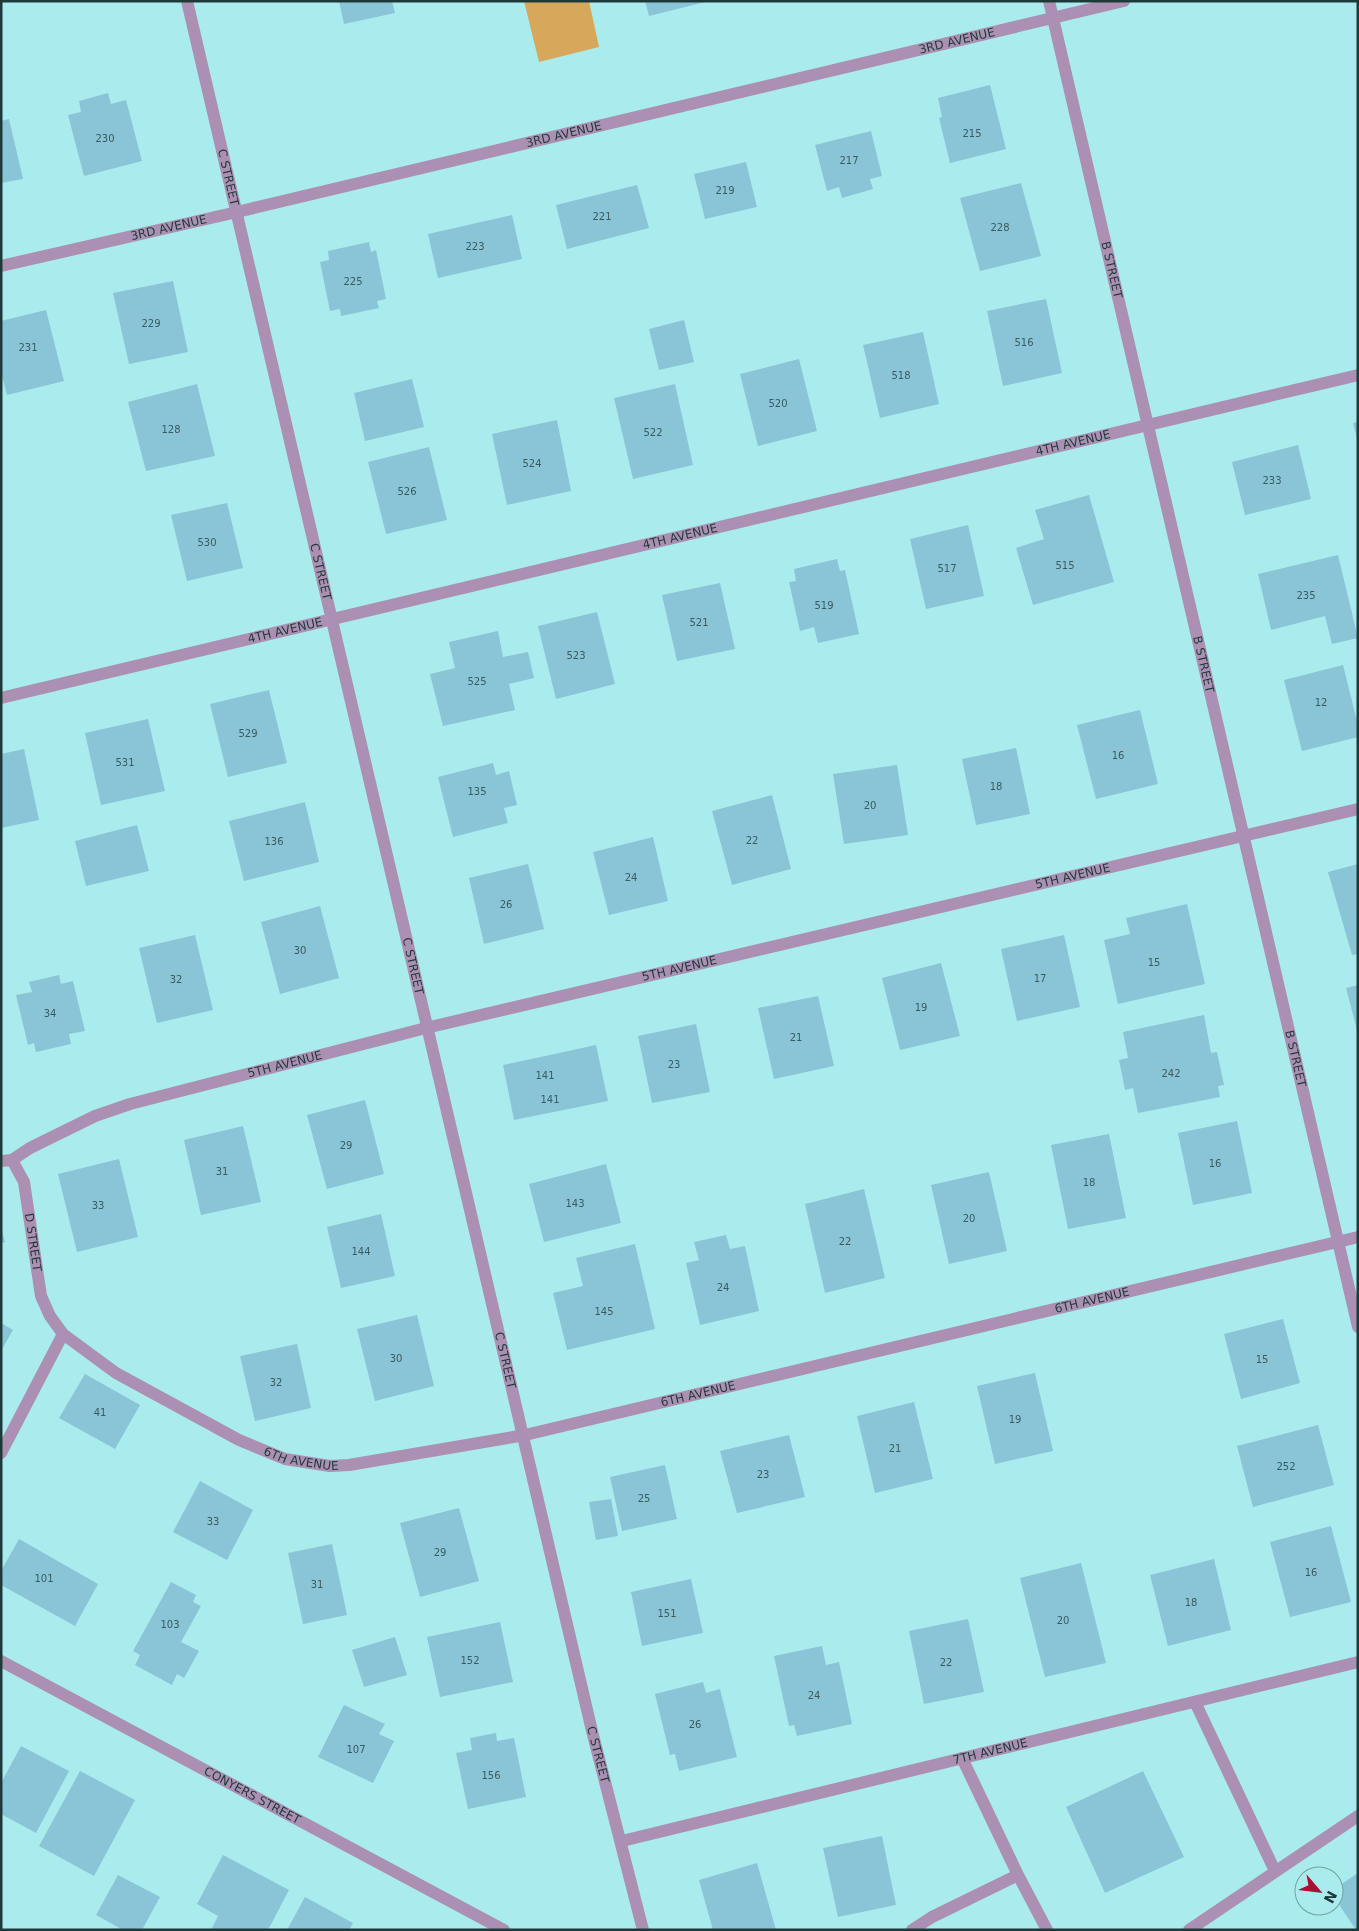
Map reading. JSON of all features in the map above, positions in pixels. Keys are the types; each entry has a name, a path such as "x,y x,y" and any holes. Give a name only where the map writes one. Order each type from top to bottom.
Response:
{"street":[{"name":"C STREET","path":"187,1 333,619 426,1028 525,1435 592,1731 622,1841 643,1930"},
{"name":"B STREET","path":"1049,1 1358,1327"},
{"name":"3RD AVENUE","path":"1,266 237,212 1124,1"},
{"name":"4TH AVENUE","path":"1,698 1358,375"},
{"name":"5TH AVENUE","path":"7,1161 95,1116 130,1104 426,1028 1358,809"},
{"name":"D STREET","path":"7,1161 24,1182 41,1296 50,1316 63,1334"},
{"name":"6TH AVENUE","path":"63,1334 116,1373 239,1440 285,1459 330,1466 349,1465 525,1435 1358,1237"},
{"path":"1,1453 63,1334"},
{"name":"CONYERS STREET","path":"1,1661 504,1930"},
{"name":"7TH AVENUE","path":"622,1841 1358,1662"},
{"path":"1195,1702 1275,1871"},
{"path":"962,1758 1018,1875 1047,1930"},
{"path":"1188,1930 1358,1816"},
{"path":"912,1930 932,1917 1018,1875"}],"shaded area":[{"path":"524,1 589,1 599,47 539,62"}],"building":[{"path":"339,1 392,1 395,13 344,24"},
{"path":"645,1 705,1 705,2 649,16"},
{"path":"990,85 1006,149 950,163 939,118 942,117 938,98"},
{"path":"108,93 111,104 126,100 142,161 84,176 68,115 81,112 79,101"},
{"path":"9,119 23,179 1,183 1,121"},
{"path":"871,131 882,176 870,179 873,189 842,198 839,187 827,191 815,145"},
{"path":"746,162 757,207 705,219 694,174"},
{"path":"1021,183 1041,256 980,271 960,198"},
{"path":"637,185 649,228 567,249 556,205"},
{"path":"512,215 522,259 438,278 428,234"},
{"path":"369,242 371,252 376,250 386,299 377,301 379,308 341,316 340,309 330,311 320,262 329,260 328,251"},
{"path":"173,281 188,352 129,364 113,293"},
{"path":"1046,299 1062,373 1003,386 987,311"},
{"path":"46,310 64,381 7,395 1,372 1,321"},
{"path":"684,320 694,362 659,370 649,329"},
{"path":"923,332 939,404 880,418 863,345"},
{"path":"799,359 817,431 758,446 740,374"},
{"path":"412,379 424,427 365,441 354,393"},
{"path":"197,384 215,456 146,471 128,402"},
{"path":"675,384 693,465 633,479 614,398"},
{"path":"557,420 571,491 507,505 492,434"},
{"path":"1358,422 1358,437 1357,438 1353,423"},
{"path":"1298,445 1311,499 1245,515 1232,462"},
{"path":"429,447 447,520 386,534 368,462"},
{"path":"1089,495 1114,582 1033,605 1016,548 1044,539 1035,510"},
{"path":"227,503 243,568 187,581 171,515"},
{"path":"968,525 984,596 926,609 910,539"},
{"path":"1338,555 1358,638 1332,644 1325,616 1271,630 1258,574"},
{"path":"837,559 840,571 845,570 859,634 818,643 814,627 800,631 789,582 796,581 794,569"},
{"path":"720,583 735,649 677,661 662,595"},
{"path":"597,612 615,684 556,699 538,626"},
{"path":"498,631 503,657 528,652 534,678 509,684 515,710 443,726 430,674 455,668 449,642"},
{"path":"1343,665 1358,725 1358,737 1302,751 1284,680"},
{"path":"269,690 287,763 228,777 210,704"},
{"path":"1140,710 1158,784 1096,799 1077,725"},
{"path":"148,719 165,791 101,805 85,733"},
{"path":"1016,748 1030,814 976,825 962,759"},
{"path":"24,749 39,820 1,828 1,754"},
{"path":"493,763 496,775 509,771 517,805 504,808 508,823 453,837 438,777"},
{"path":"897,765 908,835 844,844 833,774"},
{"path":"772,795 791,869 732,885 712,811"},
{"path":"305,802 319,862 244,881 229,821"},
{"path":"137,825 149,871 86,886 75,841"},
{"path":"653,837 668,901 609,915 593,852"},
{"path":"528,864 544,929 484,944 469,878"},
{"path":"1358,864 1358,954 1352,955 1328,872"},
{"path":"1187,904 1205,984 1118,1004 1104,940 1130,934 1126,918"},
{"path":"320,906 339,978 280,994 261,922"},
{"path":"195,935 213,1010 157,1023 139,948"},
{"path":"1064,935 1080,1007 1017,1021 1001,949"},
{"path":"941,963 960,1036 900,1050 882,978"},
{"path":"59,975 61,984 73,981 85,1031 69,1034 71,1044 36,1052 34,1043 28,1045 16,995 32,992 29,982"},
{"path":"1358,985 1358,1030 1357,1030 1346,988"},
{"path":"818,996 834,1066 774,1079 758,1008"},
{"path":"1204,1015 1211,1053 1217,1052 1224,1085 1218,1086 1220,1097 1138,1113 1133,1088 1125,1090 1119,1060 1128,1058 1123,1032"},
{"path":"696,1024 710,1092 652,1103 638,1036"},
{"path":"596,1045 608,1101 514,1120 503,1065"},
{"path":"365,1100 384,1174 327,1189 307,1115"},
{"path":"1237,1121 1252,1193 1193,1205 1178,1133"},
{"path":"243,1126 261,1202 201,1215 184,1140"},
{"path":"1109,1134 1126,1218 1068,1229 1051,1145"},
{"path":"119,1159 138,1237 77,1252 58,1174"},
{"path":"606,1164 621,1223 544,1242 529,1184"},
{"path":"989,1172 1007,1251 949,1264 931,1185"},
{"path":"864,1189 885,1278 825,1293 805,1204"},
{"path":"381,1214 395,1276 341,1288 327,1227"},
{"path":"1,1228 5,1242 1,1243"},
{"path":"726,1235 730,1249 745,1246 759,1311 700,1325 686,1263 699,1260 694,1242"},
{"path":"635,1244 655,1329 567,1350 553,1293 583,1286 576,1258"},
{"path":"417,1315 434,1386 375,1401 357,1329"},
{"path":"1283,1319 1300,1383 1241,1399 1224,1334"},
{"path":"1,1323 13,1330 1,1351"},
{"path":"297,1344 311,1408 255,1421 240,1356"},
{"path":"1035,1373 1053,1451 995,1464 977,1386"},
{"path":"85,1374 140,1405 115,1449 59,1418"},
{"path":"914,1402 933,1479 875,1493 857,1416"},
{"path":"1318,1425 1334,1485 1253,1507 1237,1446"},
{"path":"789,1435 805,1497 737,1513 720,1451"},
{"path":"665,1465 677,1519 622,1531 610,1477"},
{"path":"200,1481 253,1510 227,1560 173,1532"},
{"path":"611,1499 618,1536 596,1540 589,1502"},
{"path":"459,1508 479,1581 420,1597 400,1523"},
{"path":"1331,1526 1351,1602 1290,1617 1270,1542"},
{"path":"19,1539 98,1584 75,1626 1,1585 1,1571"},
{"path":"332,1544 347,1615 303,1624 288,1553"},
{"path":"1214,1559 1231,1630 1168,1646 1150,1575"},
{"path":"1081,1563 1106,1663 1045,1677 1020,1578"},
{"path":"691,1579 703,1633 642,1646 631,1592"},
{"path":"171,1582 196,1595 193,1602 201,1606 181,1642 199,1651 184,1678 177,1674 172,1685 135,1665 140,1655 133,1651"},
{"path":"968,1619 984,1692 924,1704 909,1631"},
{"path":"500,1622 513,1682 440,1697 427,1637"},
{"path":"395,1637 407,1675 364,1687 352,1650"},
{"path":"822,1646 826,1665 839,1662 852,1724 797,1736 794,1725 789,1726 774,1656"},
{"path":"703,1682 706,1693 720,1689 737,1757 679,1771 675,1754 670,1755 655,1694"},
{"path":"344,1705 385,1724 379,1734 394,1741 373,1783 318,1757"},
{"path":"496,1733 497,1741 514,1738 526,1797 468,1809 456,1753 472,1750 470,1738"},
{"path":"21,1746 69,1771 36,1833 1,1814 1,1783"},
{"path":"80,1771 135,1800 94,1876 39,1846"},
{"path":"1143,1771 1184,1857 1105,1893 1066,1807"},
{"path":"882,1836 896,1905 838,1917 823,1848"},
{"path":"223,1855 289,1890 268,1930 211,1930 218,1916 197,1904"},
{"path":"757,1863 776,1930 713,1930 699,1880"},
{"path":"1358,1873 1358,1930 1356,1930 1344,1912 1344,1882"},
{"path":"118,1875 160,1897 142,1930 123,1930 96,1915"},
{"path":"305,1897 353,1923 349,1930 287,1930"}]}
